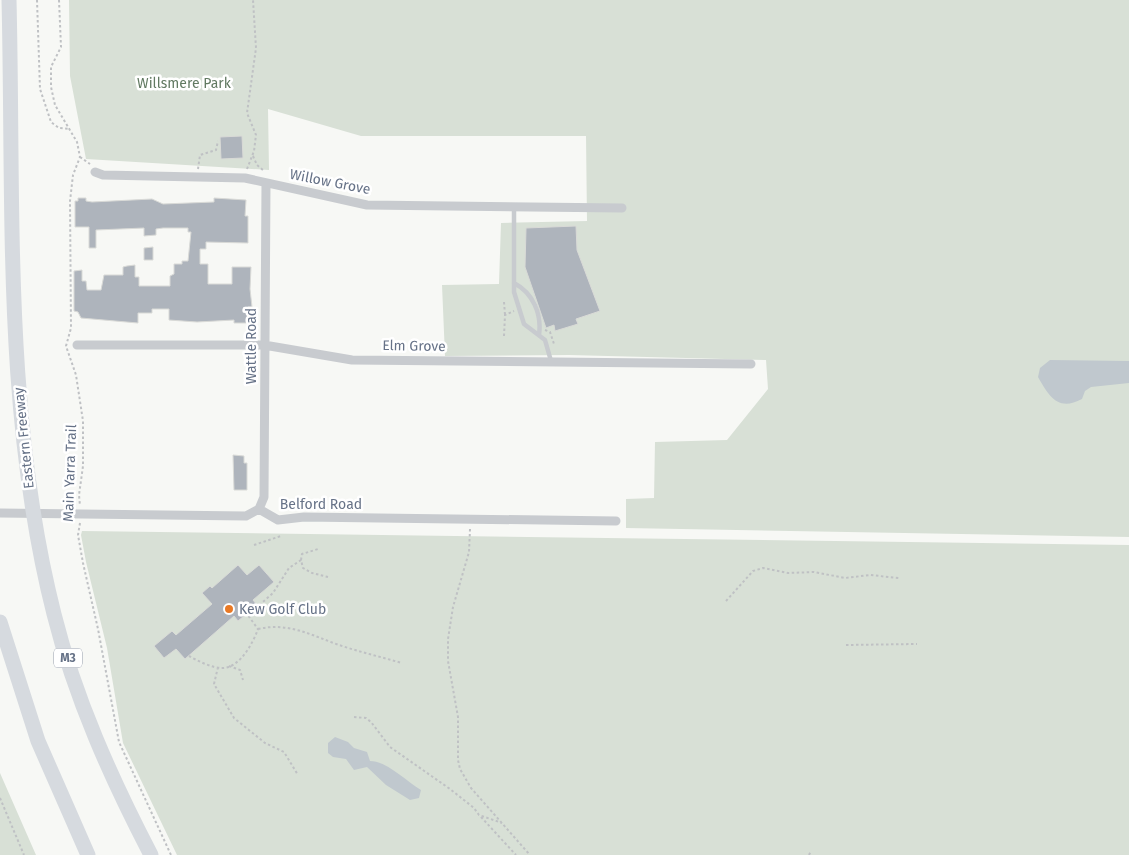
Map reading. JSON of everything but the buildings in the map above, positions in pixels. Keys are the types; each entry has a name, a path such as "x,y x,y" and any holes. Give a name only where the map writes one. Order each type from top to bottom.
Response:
{"highway":[{"name":"Eastern Freeway","path":"9,0 15,328 23,449 31,501 55,616 71,669 109,768 151,855"},
{"path":"0,622 38,741 88,855"}],"street":[{"name":"Willow Grove","path":"95,172 103,175 245,178 367,204 514,208 622,208"},
{"name":"Wattle Road","path":"260,510 264,497 266,182"},
{"name":"Elm Grove","path":"77,345 264,345 352,360 751,364"},
{"name":"Belford Road","path":"0,513 246,516 260,510 278,520 304,517 616,521"}],"lane":[{"path":"514,208 514,292 524,324 545,340 551,361"},
{"path":"514,283 524,288 532,297 541,324 539,335"}],"path":[{"path":"37,0 40,90 51,122 59,128 70,129"},
{"path":"59,0 61,47 51,67 51,87 55,105 77,142 80,156 86,159 95,172"},
{"path":"245,178 253,155 256,135 247,113 256,48 253,0"},
{"path":"199,176 198,161 200,155 216,150 218,142"},
{"path":"253,155 257,164 263,170"},
{"name":"Main Yarra Trail","path":"80,156 73,175 70,201 71,328 66,346 76,375 83,421 83,466 76,514 80,544 118,742 171,855"},
{"path":"504,302 505,315"},
{"path":"471,519 469,552 453,608 448,639 448,661 458,717 458,760 460,770 471,788 530,855"},
{"path":"254,545 281,536"},
{"path":"258,629 247,615 273,593 289,568 300,560 302,554 318,549"},
{"path":"300,560 303,568 312,573 328,576"},
{"path":"726,601 753,571 763,568 794,574 823,573 845,578 870,575 899,578"},
{"path":"258,629 276,626 294,628 339,645 402,663"},
{"path":"230,666 241,658 258,629"},
{"path":"846,645 917,644"},
{"path":"189,656 218,667 230,666 240,670 243,680"},
{"path":"218,667 214,684 234,718 265,743 284,752 298,775"},
{"path":"354,718 366,718 390,747 474,808 516,855"},
{"path":"0,798 24,855"},
{"path":"480,816 502,822"},
{"path":"809,855 811,851"}],"green space":[{"name":"Willsmere Park","path":"69,0 1129,0 1129,537 626,528 626,499 654,498 655,442 727,440 768,389 766,360 569,355 445,356 442,285 499,284 501,223 587,221 586,136 361,136 268,109 269,170 86,159 70,76"},
{"name":"Kew Golf Club","path":"82,531 1129,545 1129,855 177,855 123,743 107,648 86,562 81,535"},
{"path":"0,773 36,855 0,855"}],"shaded area":[{"path":"1050,360 1129,361 1129,383 1091,387 1085,391 1082,399 1074,403 1060,403 1050,396 1038,377 1040,368"},
{"path":"335,737 348,742 354,748 367,752 370,761 383,764 421,790 419,798 410,800 386,785 367,767 354,770 346,759 333,757 328,753 328,743"}],"place":[{"name":"Kew Golf Club","path":"229,609"}]}
